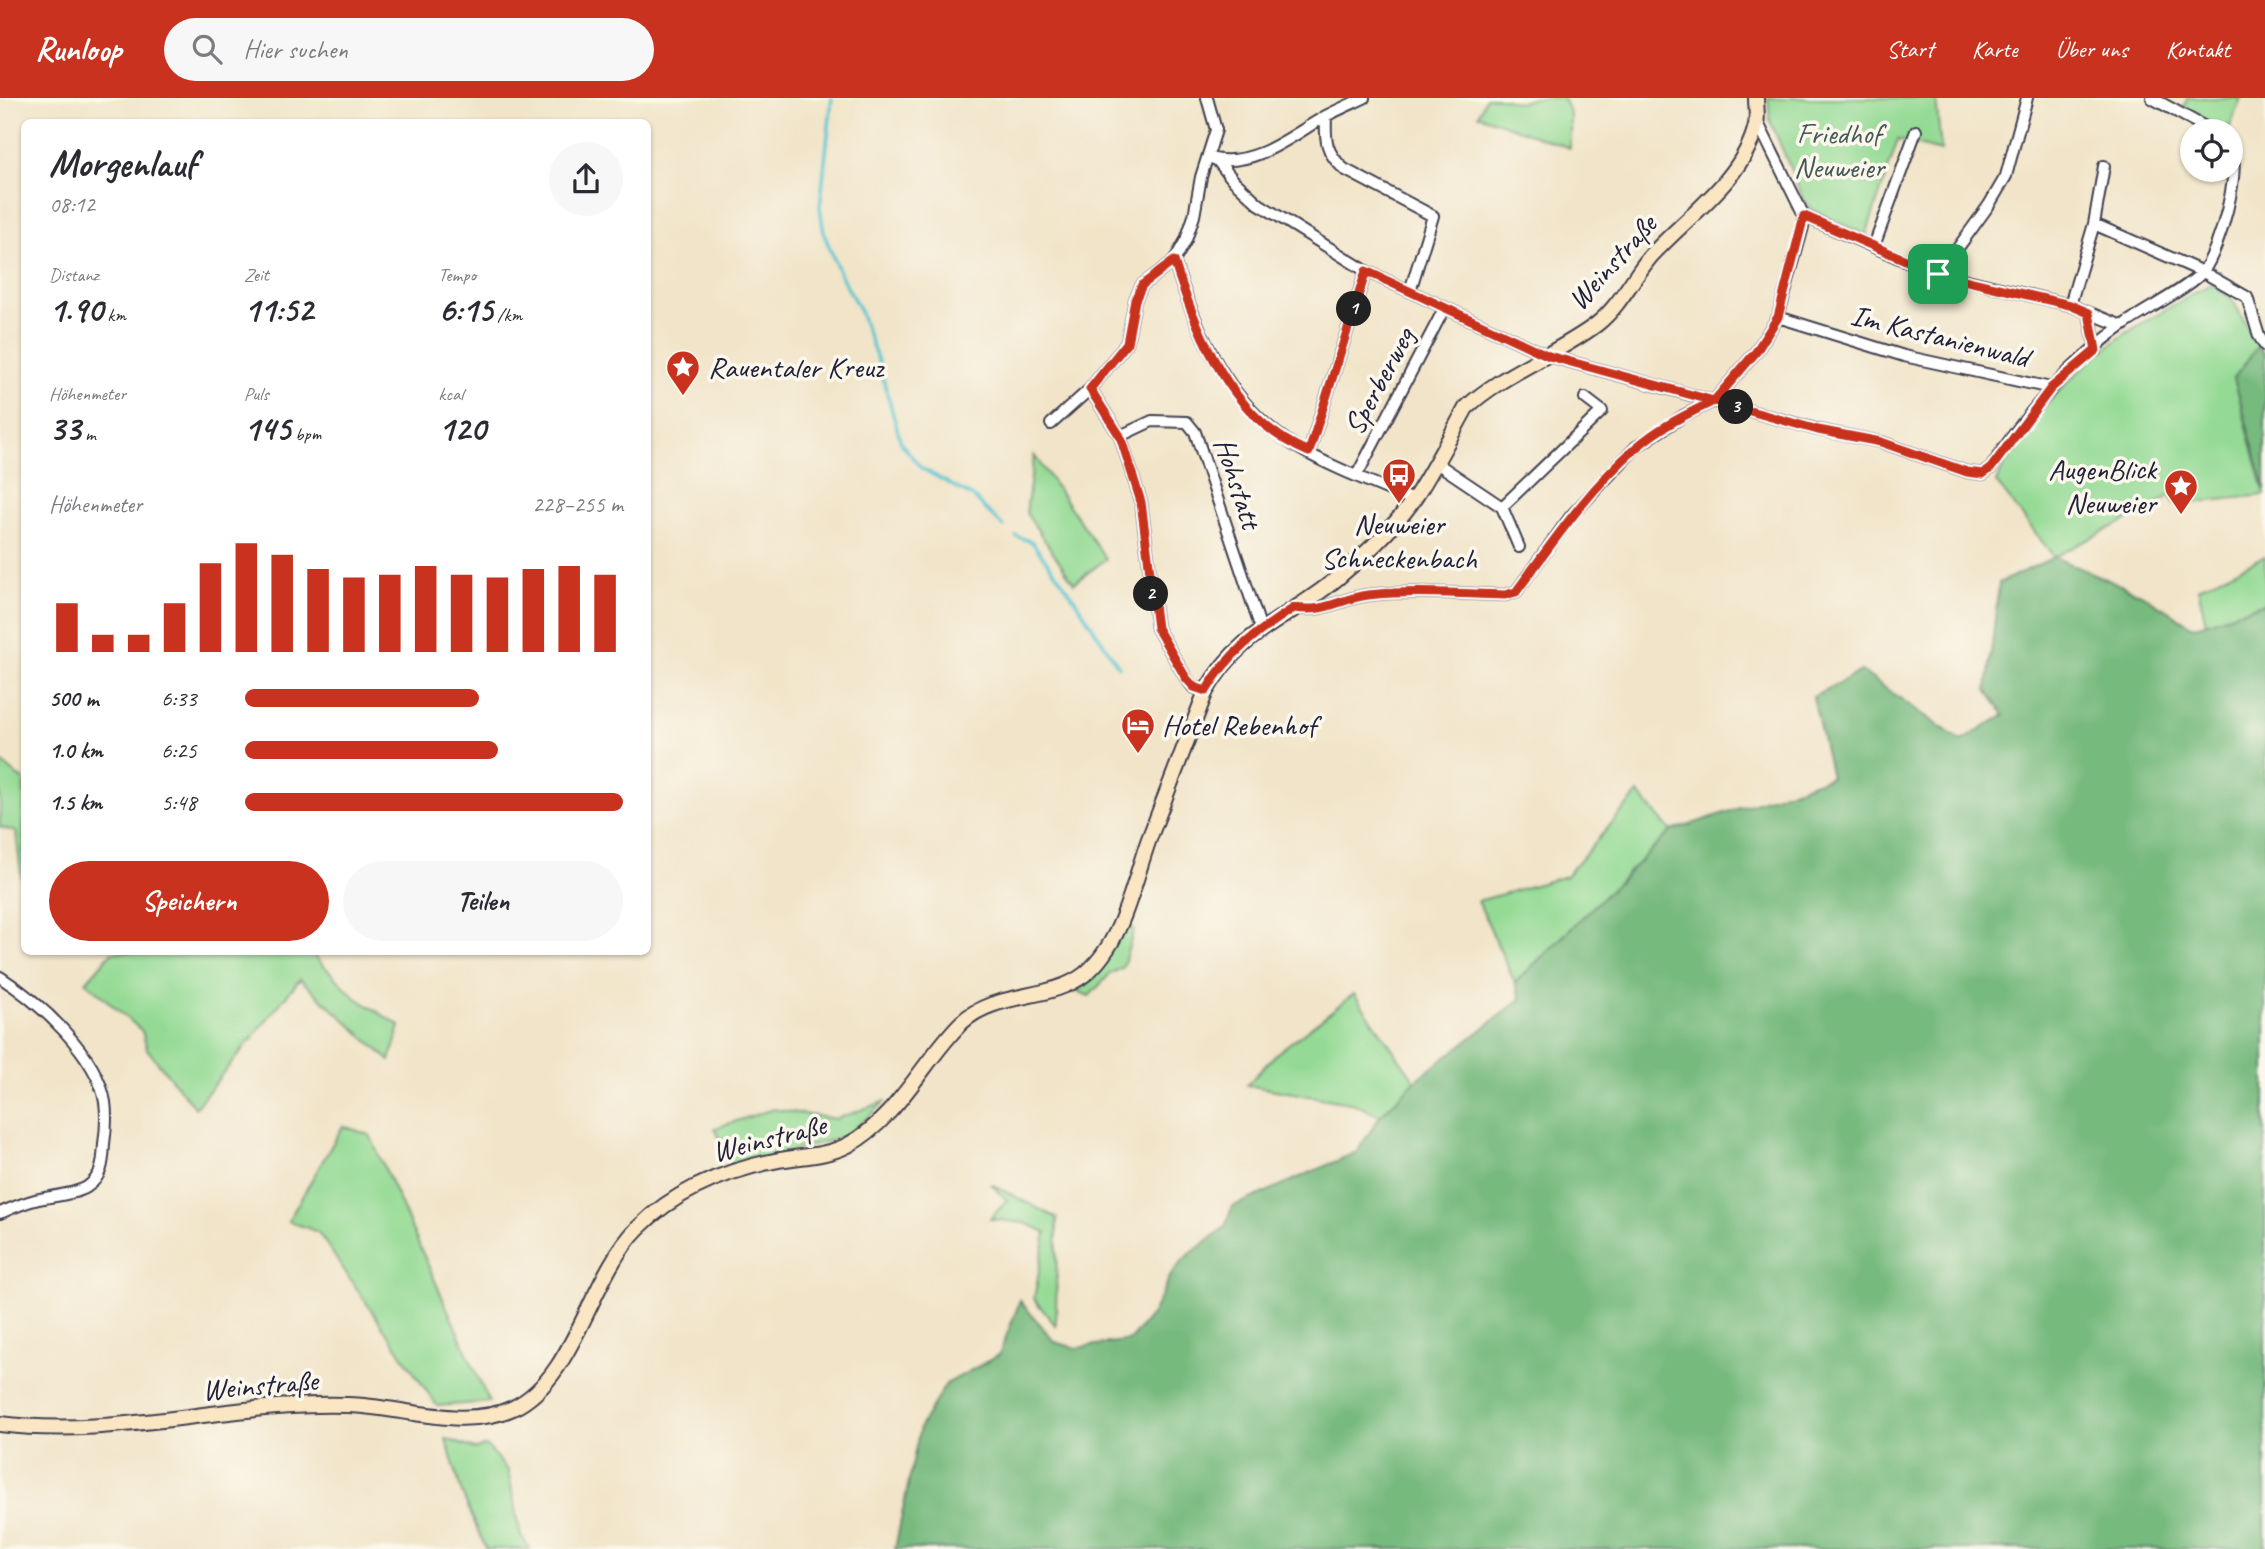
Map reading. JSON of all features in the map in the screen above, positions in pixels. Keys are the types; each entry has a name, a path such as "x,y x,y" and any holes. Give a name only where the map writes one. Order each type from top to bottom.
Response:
{"main road":[{"name":"Weinstraße","path":"0,1424 87,1429 307,1404 352,1405 459,1417 489,1416 512,1408 531,1397 561,1360 612,1262 637,1229 668,1203 703,1182 740,1169 818,1155 845,1146 867,1133 964,1021 999,1001 1067,984 1096,964 1120,923 1206,691 1222,664 1261,629 1340,576 1413,500 1466,408 1479,396 1549,356 1599,322 1649,259 1724,181 1747,147 1757,121 1756,98"}],"street":[{"path":"1051,424 1090,389 1127,343 1135,300 1142,285 1174,261 1186,240 1201,177 1213,158 1216,130 1207,98"},
{"path":"1213,158 1244,158 1272,149 1326,116 1364,98"},
{"path":"1938,274 1989,205 2006,176 2027,98"},
{"path":"2152,98 2190,119"},
{"path":"1326,116 1325,142 1331,158 1343,169 1433,216 1410,291"},
{"path":"1757,121 1804,216 1898,259 1938,274 2070,305 2122,326"},
{"path":"1874,246 1916,131"},
{"path":"1213,158 1259,204 1366,271 1549,356 1818,430 1881,442 1967,472 1983,474 1991,468 2051,388 2122,326 2203,272 2216,246 2232,182"},
{"path":"2070,305 2094,224 2104,166"},
{"path":"1294,608 1314,611 1366,596 1427,592 1505,595 1516,592 1571,516 1636,447 1683,416 1714,401 1756,352 1778,317 1804,216"},
{"path":"2094,224 2203,272 2247,297 2259,337 2265,346"},
{"path":"1174,261 1192,320 1221,372 1258,419 1297,447 1413,500"},
{"path":"1309,452 1366,271"},
{"name":"Sperberweg","path":"1357,475 1444,309"},
{"path":"2089,313 2096,350"},
{"name":"Im Kastanienwald","path":"1778,317 1904,356 2051,388"},
{"path":"1090,389 1120,436 1141,502 1157,628 1186,678 1194,687 1206,691"},
{"path":"1502,507 1602,411 1585,398"},
{"name":"Hohstatt","path":"1120,436 1153,421 1187,422 1195,432 1261,629"},
{"path":"1435,463 1502,507 1519,547"},
{"path":"0,977 50,1018 82,1054 95,1073 105,1099 107,1118 102,1171 87,1187 31,1200 0,1213"}],"green space":[{"path":"1486,98 1504,98 1518,103 1533,98 1563,98 1570,114 1570,148 1478,115"},
{"name":"Friedhof Neuweier","path":"1768,98 1936,98 1941,151 1898,140 1866,235 1812,210 1804,201 1770,120"},
{"path":"2187,98 2241,98 2233,119 2197,119 2183,112"},
{"path":"2211,284 2232,299 2258,346 2234,378 2265,495 2174,505 2170,495 2158,504 2054,557 1996,482 2007,461 2034,421 2084,366 2122,336"},
{"path":"2258,346 2265,354 2265,490 2234,378"},
{"path":"1034,455 1106,559 1074,583 1026,513"},
{"path":"2265,556 2265,603 2206,623 2198,588"},
{"path":"2054,557 2141,594 2193,627 2265,603 2265,1549 895,1549 920,1427 946,1384 999,1355 1020,1301 1055,1342 1076,1348 1130,1340 1152,1314 1172,1273 1185,1258 1225,1227 1232,1207 1357,1152 1380,1116 1415,1081 1521,999 1515,983 1671,831 1831,777 1813,697 1861,671 1961,741 2004,715 1987,690 1999,583"},
{"path":"0,761 21,778 21,875 16,832 0,827"},
{"path":"1638,793 1671,831 1515,983 1478,901 1566,876"},
{"path":"1125,927 1134,929 1123,967 1110,974 1089,996 1075,990 1087,985"},
{"path":"109,955 313,955 356,998 400,1026 390,1061 300,979 195,1108 147,1049 142,1031 86,982"},
{"path":"1354,994 1415,1081 1380,1116 1355,1104 1247,1085 1277,1053"},
{"path":"886,1101 848,1135 732,1168 715,1128 773,1109 836,1119"},
{"path":"343,1126 370,1135 489,1402 437,1406 318,1232 288,1221"},
{"path":"991,1184 1057,1218 1056,1326 1034,1299 1046,1232 1025,1223 990,1219 1007,1200"},
{"path":"446,1439 475,1449 487,1446 508,1471 521,1536 530,1549 486,1549 462,1493"}],"waterway":[{"path":"832,98 820,207 824,234 840,274 859,309 879,364 901,443 921,468 973,497 1004,527"},
{"path":"1016,536 1032,542 1067,588 1119,667"}],"place":[{"name":"Rauentaler Kreuz","path":"683,397"},
{"name":"Neuweier Schneckenbach","path":"1399,505"},
{"name":"AugenBlick Neuweier","path":"2181,516"},
{"name":"Hotel Rebenhof","path":"1138,755"}],"route":[{"path":"1938,274 1898,259 1804,216 1778,317 1756,352 1714,401 1549,356 1366,271 1309,452 1297,447 1258,419 1221,372 1192,320 1174,261 1142,285 1135,300 1132,330 1127,343 1090,389 1120,436 1141,502 1157,628 1186,678 1194,687 1206,691 1222,664 1261,629 1294,608 1314,611 1366,596 1427,592 1505,595 1516,592 1571,516 1636,447 1683,416 1714,401 1818,430 1881,442 1967,472 1983,474 1991,468 2051,388 2096,350 2089,313 2070,305 1938,274"}]}
